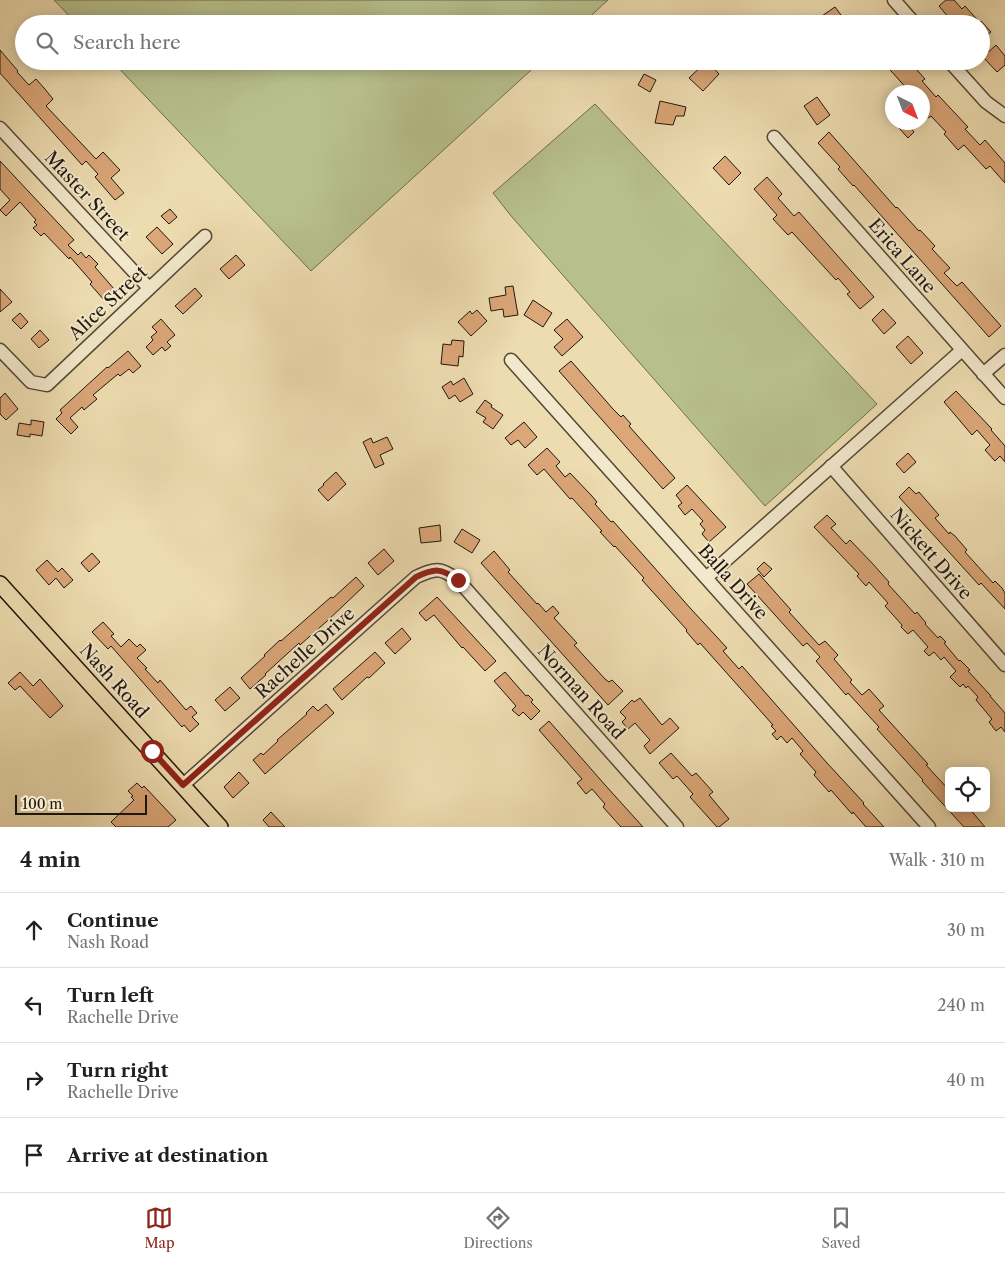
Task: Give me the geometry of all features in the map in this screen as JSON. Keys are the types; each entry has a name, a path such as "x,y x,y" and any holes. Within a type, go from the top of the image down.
{"main road":[{"name":"Nash Road","path":"0,584 220,827"}],"street":[{"path":"894,0 907,15"},
{"path":"957,70 986,102 1005,116"},
{"name":"Master Street","path":"0,128 149,288"},
{"name":"Erica Lane","path":"774,137 1005,398"},
{"name":"Alice Street","path":"0,350 31,382 47,385 205,236"},
{"path":"706,578 962,350"},
{"path":"983,374 1005,354"},
{"name":"Balla Drive","path":"511,360 929,827"},
{"name":"Nickett Drive","path":"831,466 1005,665"},
{"name":"Rachelle Drive","path":"183,785 416,577 433,570 447,572 458,580"},
{"name":"Norman Road","path":"458,580 677,827"}],"green space":[{"path":"54,0 608,0 592,15 68,15"},
{"path":"121,70 531,70 311,271"},
{"path":"595,104 877,404 765,506 493,193"}],"building":[{"path":"946,0 954,0 962,9 965,6 973,15 946,15 939,6"},
{"path":"835,7 841,15 823,15"},
{"path":"996,45 1005,56 1005,65 997,72 990,64 990,51"},
{"path":"0,50 29,85 36,79 44,88 53,99 46,106 96,159 103,152 120,170 111,178 124,193 115,200 95,177 98,174 86,161 82,165 0,73"},
{"path":"697,70 715,70 719,74 703,91 689,78"},
{"path":"890,70 917,70 925,79 922,81 926,85 904,85"},
{"path":"644,74 656,80 650,92 638,85"},
{"path":"930,90 936,97 938,95 968,127 965,129 980,145 985,140 1005,163 1005,183 990,166 986,169 964,145 958,150 944,134 946,132 931,116"},
{"path":"817,97 830,115 817,125 804,106"},
{"path":"660,101 686,107 684,116 676,116 673,125 655,123"},
{"path":"901,130 912,130 914,132 908,138"},
{"path":"829,132 896,208 935,246 932,249 950,268 944,273 957,286 962,282 1001,326 989,337 838,169 840,167 818,143"},
{"path":"725,156 741,173 729,185 713,168"},
{"path":"0,161 74,240 68,245 78,255 81,252 86,258 89,255 98,264 95,267 115,290 104,300 90,284 92,282 70,257 69,259 44,233 41,236 33,228 37,225 34,222 36,220 20,202 6,216 0,210 10,200 0,189"},
{"path":"767,177 782,194 778,198 794,216 799,212 874,297 860,309 847,294 850,292 838,278 836,280 792,232 788,235 773,219 777,215 754,189"},
{"path":"170,209 177,217 169,224 161,216"},
{"path":"157,227 173,244 162,254 146,237"},
{"path":"236,255 245,265 229,279 220,269"},
{"path":"513,286 518,315 504,317 503,309 491,311 489,298 506,295 505,287"},
{"path":"195,288 202,296 183,314 175,306"},
{"path":"0,289 12,302 0,312"},
{"path":"533,300 552,313 543,327 524,315"},
{"path":"883,309 896,323 884,334 872,320"},
{"path":"477,310 487,321 471,336 458,322 470,311 472,314"},
{"path":"20,313 28,322 21,329 12,320"},
{"path":"161,319 175,335 167,342 171,346 165,351 162,347 153,355 146,347 153,340 151,337 157,332 152,327"},
{"path":"567,319 583,337 562,356 554,347 563,339 554,330"},
{"path":"40,330 49,340 39,348 31,339"},
{"path":"908,336 923,353 911,364 896,347"},
{"path":"452,340 464,341 463,357 459,356 458,366 441,364 443,344 451,345"},
{"path":"128,351 141,366 133,373 129,369 120,376 118,374 93,395 97,399 84,410 82,407 70,418 78,427 71,434 56,419 62,413 60,410 107,367"},
{"path":"571,361 613,409 621,417 623,415 631,424 629,426 675,478 663,489 559,371"},
{"path":"464,378 473,394 460,402 455,395 449,399 442,387 451,381 453,385"},
{"path":"956,391 992,429 1005,446 1005,462 1000,456 995,461 985,450 990,445 977,430 972,435 944,402"},
{"path":"5,393 18,409 6,420 0,414 0,398"},
{"path":"485,400 492,405 491,407 503,415 493,429 483,422 486,418 476,412"},
{"path":"31,420 44,422 42,436 30,434 30,437 17,435 19,423 31,425"},
{"path":"524,422 537,437 525,448 518,440 511,445 505,438"},
{"path":"387,437 393,449 380,455 384,464 375,468 363,442 371,438 373,443"},
{"path":"547,448 560,462 556,466 565,477 570,473 591,495 597,502 595,504 611,522 613,521 727,648 723,651 739,669 742,666 884,827 866,827 814,775 816,772 800,754 803,751 792,738 787,743 781,736 777,740 772,734 776,731 771,726 773,725 700,643 698,645 642,580 644,578 600,532 602,531 572,498 570,499 544,469 537,475 528,465"},
{"path":"908,453 916,462 904,473 896,464"},
{"path":"336,472 346,484 328,501 318,490"},
{"path":"687,485 726,527 709,542 702,534 705,530 700,524 703,521 692,509 685,515 678,506 682,503 676,495"},
{"path":"909,487 916,494 919,492 939,515 935,518 949,534 950,532 955,536 967,550 965,552 993,583 995,581 1002,588 1005,593 1005,609 981,583 979,585 899,497"},
{"path":"827,515 836,524 831,528 846,544 850,540 889,582 888,584 915,614 917,612 925,624 938,638 940,636 946,642 944,643 959,661 970,670 968,671 1005,713 1005,732 1001,727 996,731 989,722 992,719 976,700 978,697 968,686 966,688 963,684 960,687 950,677 956,671 944,657 941,660 934,652 929,656 924,651 928,647 913,630 908,634 901,627 902,625 885,606 888,603 869,582 866,586 857,576 859,574 814,527"},
{"path":"440,525 441,541 421,543 419,528"},
{"path":"462,529 480,540 472,553 454,542"},
{"path":"384,549 394,561 378,575 368,563"},
{"path":"494,551 510,570 508,572 537,604 546,612 553,606 559,613 554,618 577,643 574,645 605,679 609,682 612,680 623,691 608,705 481,563"},
{"path":"92,553 100,562 89,572 81,563"},
{"path":"47,560 58,572 62,568 73,580 64,588 56,578 49,585 36,570"},
{"path":"764,562 772,569 764,577 757,569"},
{"path":"759,574 791,610 789,612 819,645 825,641 838,655 834,659 862,695 869,689 884,706 879,710 945,786 945,806 877,729 879,727 848,693 846,695 816,661 820,657 807,643 803,646 747,584"},
{"path":"356,577 364,586 250,689 241,678 280,640"},
{"path":"437,597 496,661 485,671 462,648 434,615 426,621 419,613"},
{"path":"103,622 114,634 111,636 121,647 129,639 137,647 140,644 146,650 137,658 147,668 145,669 158,683 160,680 186,710 191,706 197,713 192,717 199,724 190,732 184,725 182,727 111,646 108,649 92,632"},
{"path":"402,628 411,639 395,654 385,643"},
{"path":"375,652 385,663 342,700 333,689"},
{"path":"20,672 33,686 40,679 63,706 50,718 20,686 15,690 8,683"},
{"path":"505,672 526,696 528,695 533,700 531,702 540,711 531,720 523,712 519,716 512,710 516,706 494,681"},
{"path":"230,687 240,698 225,711 215,700"},
{"path":"640,698 662,725 670,718 679,728 650,754 644,746 650,740 635,723 628,729 622,722 626,718 620,712 632,700 634,702"},
{"path":"326,704 334,713 265,774 253,760 261,753 263,755 307,714 313,706 318,711"},
{"path":"549,721 643,827 621,827 603,807 605,804 592,789 586,794 577,783 582,779 539,730"},
{"path":"671,753 692,776 696,773 713,792 709,795 729,819 719,827 690,797 693,794 677,776 673,779 659,763"},
{"path":"239,772 249,783 233,798 224,787"},
{"path":"137,783 142,788 144,786 176,820 168,827 116,827 111,822 134,800 128,791"},
{"path":"271,812 285,827 269,827 263,820"},
{"path":"950,812 972,812 985,827 964,827"}],"route":[{"path":"152,751 183,785 416,577 433,570 447,572 458,580"}]}
